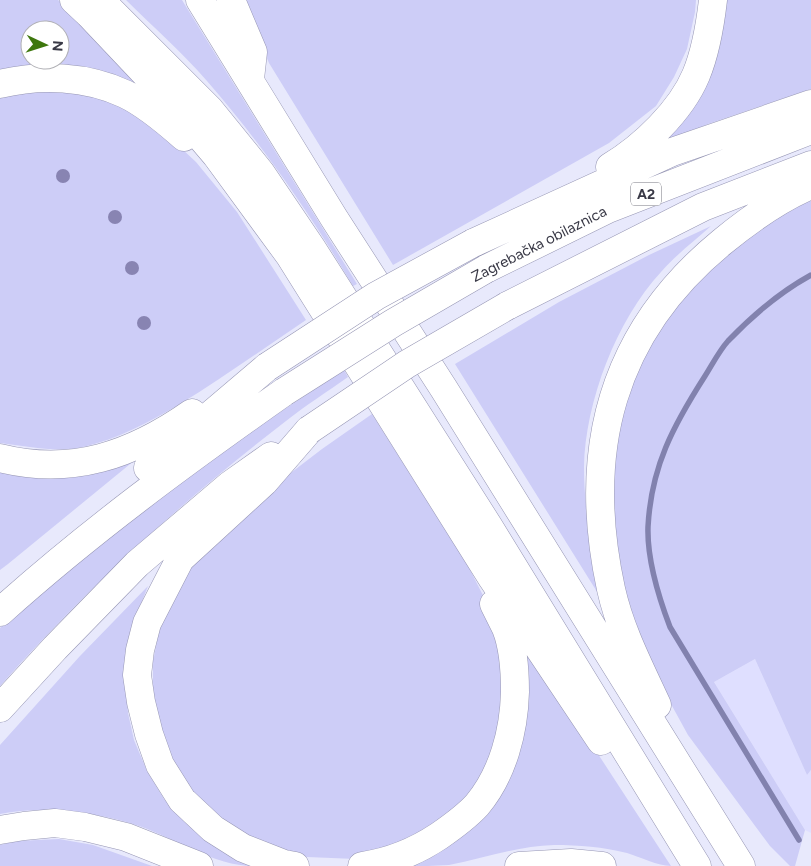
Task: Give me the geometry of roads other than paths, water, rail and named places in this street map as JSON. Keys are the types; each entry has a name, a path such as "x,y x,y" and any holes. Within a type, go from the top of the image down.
{"highway":[{"path":"74,0 160,88 216,155 290,256 467,538 596,736 674,829"},
{"path":"100,0 210,110 261,173 489,527 697,866"},
{"path":"200,0 334,218 444,389 741,866"},
{"path":"231,0 253,52 250,81"},
{"path":"0,458 32,464 58,465 100,460 143,442 263,370 376,296 613,165 639,146 662,125 679,103 695,77 710,26 713,0"},
{"path":"0,84 36,78 63,79 105,86 126,94 151,110 198,149 236,197 260,216"},
{"path":"502,228 672,152 811,104"},
{"name":"Zagrebačka obilaznica","path":"0,612 71,552 183,463 284,392 393,323 486,269 608,209 811,130"},
{"name":"A2","path":"309,430 407,364 507,306 703,207 811,165"},
{"path":"702,802 620,620 611,590 603,544 600,497 603,452 609,414 623,370 641,334 665,298 697,263 756,215 794,192 811,185"},
{"path":"0,594 58,541 170,450 263,370"},
{"path":"0,708 55,648 137,564 230,485 309,430"},
{"path":"295,866 284,864 243,848 213,829 182,800 160,765 149,734 141,702 138,675 140,650 147,623 180,560 264,482 309,430"},
{"path":"362,866 396,859 422,848 454,826 477,805 492,783 506,752 513,722 515,701 513,656 506,629 481,580 467,538"},
{"path":"0,830 55,823 85,828 126,837 199,866"},
{"path":"519,866 572,863 602,866"}],"waterway":[{"path":"799,840 670,627 658,591 649,552 648,527 654,485 666,448 683,412 719,354 728,341 757,314 788,289 811,275"}]}
